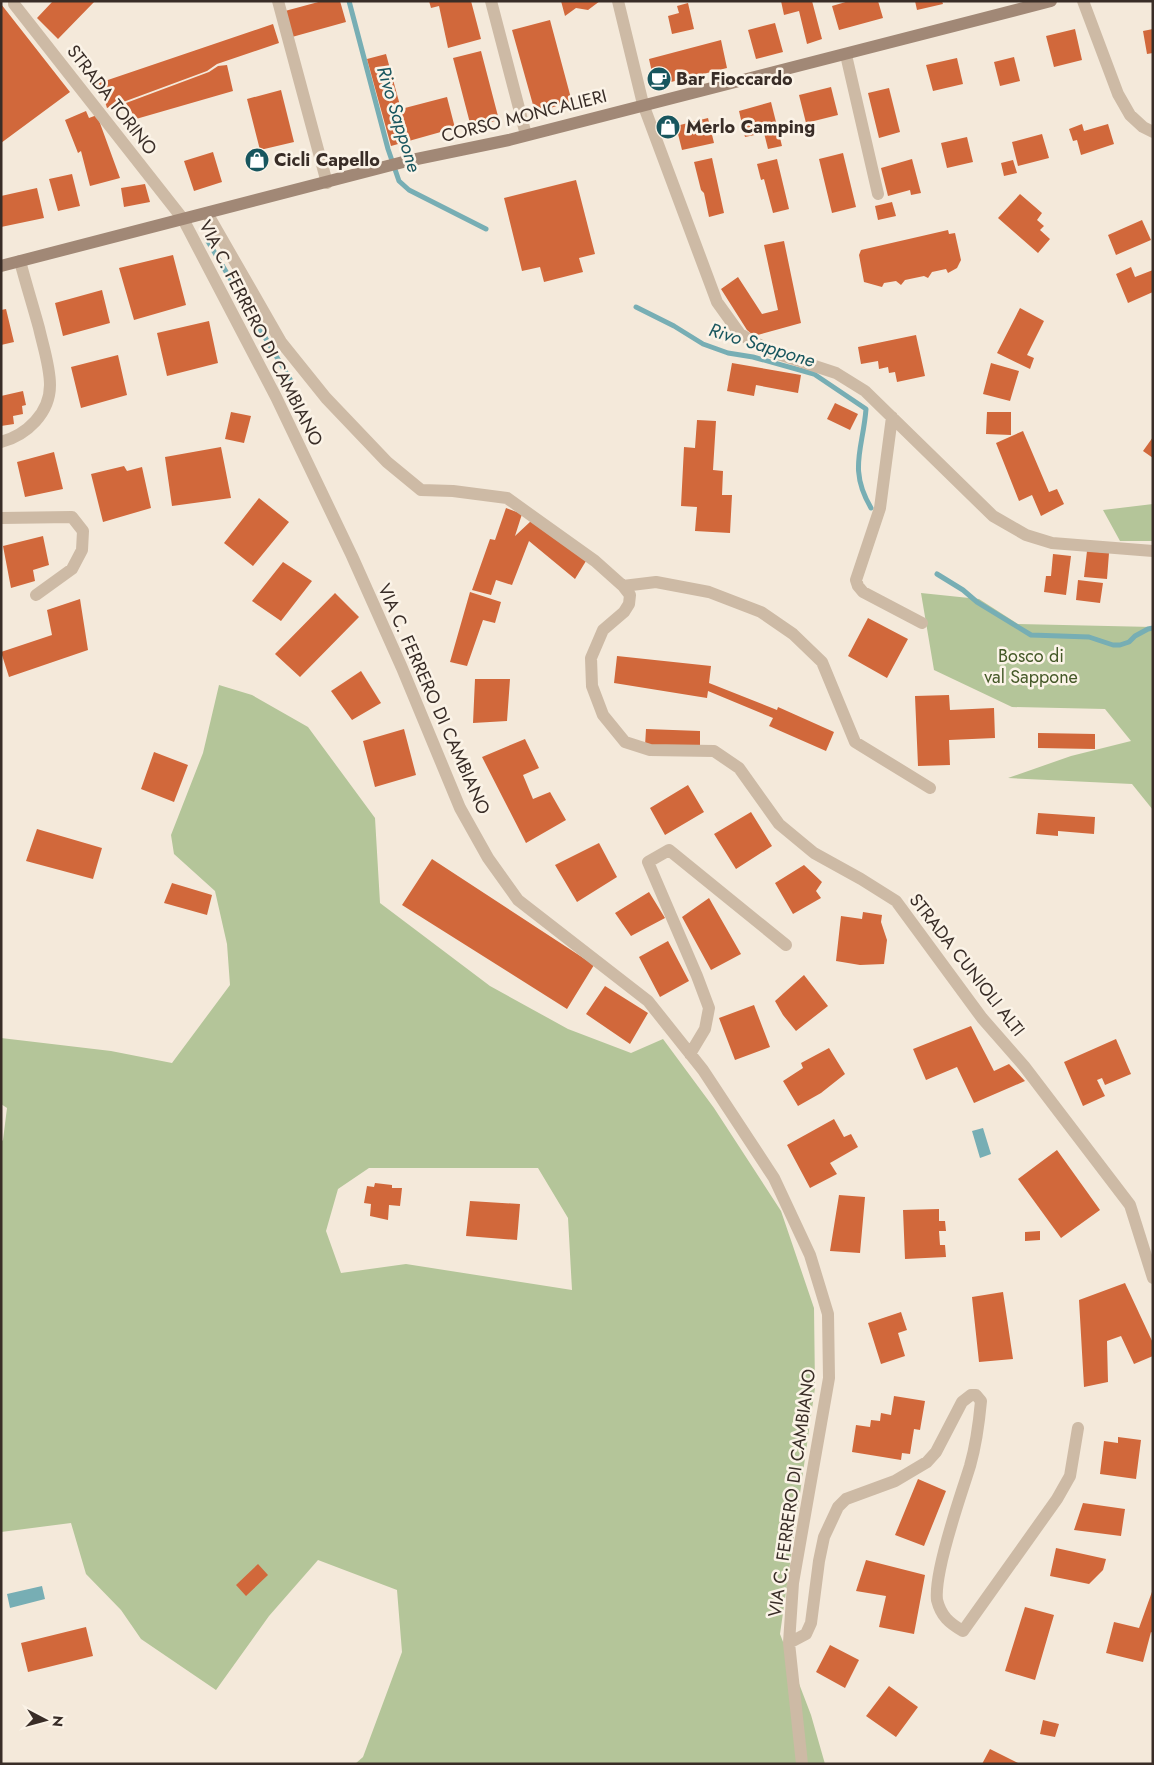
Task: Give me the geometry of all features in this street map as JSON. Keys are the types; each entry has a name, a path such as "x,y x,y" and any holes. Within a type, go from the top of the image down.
{"main road":[{"name":"CORSO MONCALIERI","path":"207,214 407,161 526,135 643,104 846,55 1025,5 1051,1"},
{"path":"1,266 207,214"}],"street":[{"name":"STRADA TORINO","path":"14,1 14,4 183,219"},
{"path":"278,1 327,183"},
{"path":"491,1 526,135"},
{"path":"618,1 643,104 717,302 740,334 772,352 836,373 865,391 992,516 1026,535 1052,543 1153,551"},
{"path":"1083,1 1118,94 1130,115 1143,127 1153,132"},
{"path":"846,55 878,194"},
{"path":"207,214 281,342 326,398 387,462 421,490 453,491 507,498 595,561 623,586 656,582 709,592 761,612 793,634 822,662 855,742 930,788"},
{"name":"VIA C. FERRERO DI CAMBIANO","path":"183,219 276,397 352,556 402,668 460,808 488,858 518,900 648,1001 703,1070 774,1178 810,1255 828,1314 829,1378 793,1583 789,1643 802,1764"},
{"path":"1,442 26,431 39,418 48,400 50,385 46,356 20,262"},
{"path":"892,417 880,508 856,580 863,592 922,623"},
{"path":"1,518 72,517 83,532 82,550 72,569 36,595"},
{"name":"STRADA CUNIOLI ALTI","path":"623,586 630,595 629,604 624,612 603,630 591,658 592,686 603,715 625,742 650,750 714,751 739,768 779,824 814,853 896,900 982,1018 1024,1066 1130,1204 1153,1278"},
{"path":"690,1054 705,1029 708,1008 697,976 648,862 668,850 786,944"},
{"path":"789,1643 806,1634 811,1622 824,1537 838,1507 846,1499 895,1481 927,1462 936,1452 962,1402 970,1395 976,1395 981,1401 971,1464 945,1540 938,1579 937,1598 943,1616 951,1624 963,1631 1057,1499 1070,1476 1078,1428"}],"green space":[{"path":"1153,504 1153,541 1120,541 1103,510"},
{"name":"Bosco di val Sappone","path":"921,593 979,599 1018,624 1153,627 1153,810 1132,784 1008,778 1071,756 1131,741 1105,709 1012,707 934,670"},
{"path":"219,685 252,695 308,727 375,818 380,903 490,986 568,1029 631,1053 663,1039 714,1108 781,1211 814,1308 815,1388 780,1634 811,1715 825,1764 355,1764 363,1757 402,1652 397,1590 318,1560 269,1616 216,1690 141,1639 121,1610 86,1574 71,1523 1,1532 1,1142 3,1140 7,1108 1,1104 1,1038 111,1051 172,1063 230,985 227,944 215,891 174,854 171,835 203,753","holes":["369,1168 538,1168 568,1218 572,1290 406,1264 341,1273 326,1231 338,1189"]}],"water":[{"path":"983,1128 991,1154 980,1158 972,1131"},
{"path":"42,1586 45,1599 10,1608 7,1594"}],"building":[{"path":"53,1 95,1 58,39 37,18"},
{"path":"322,1 340,1 346,22 292,37 285,11"},
{"path":"429,1 471,1 481,39 448,48 439,6 431,8"},
{"path":"561,1 600,1 588,10 576,8 565,16"},
{"path":"781,1 812,1 822,39 807,44 799,11 784,15"},
{"path":"849,1 878,1 883,18 839,30 832,6"},
{"path":"915,1 942,1 943,4 917,10"},
{"path":"688,3 694,29 672,34 668,16 679,13 677,6"},
{"path":"1,4 70,92 1,143"},
{"path":"550,20 572,102 535,112 512,30"},
{"path":"775,23 783,52 756,59 748,30"},
{"path":"273,24 279,43 217,64 207,71 107,108 99,83"},
{"path":"1075,29 1082,60 1054,67 1046,36"},
{"path":"1153,29 1153,53 1147,54 1143,31"},
{"path":"721,40 727,68 655,86 649,59"},
{"path":"481,51 499,120 471,127 453,58"},
{"path":"386,54 401,109 447,97 455,128 391,146 367,59"},
{"path":"1014,57 1020,81 1000,86 994,62"},
{"path":"957,58 963,84 933,91 926,65"},
{"path":"227,65 233,91 136,119 126,103 209,72 218,66"},
{"path":"831,87 838,115 806,123 799,95"},
{"path":"889,88 900,132 879,138 868,93"},
{"path":"281,90 294,142 260,150 247,99"},
{"path":"771,102 782,146 768,149 764,133 745,137 739,111"},
{"path":"86,111 89,118 97,115 120,178 90,186 81,151 78,153 65,120"},
{"path":"708,118 714,143 682,150 676,126"},
{"path":"1082,124 1084,131 1108,124 1114,144 1081,155 1077,140 1073,141 1069,129"},
{"path":"1042,134 1049,158 1018,166 1012,142"},
{"path":"967,137 973,162 947,168 941,143"},
{"path":"213,152 222,182 194,191 184,161"},
{"path":"843,153 856,207 832,213 819,159"},
{"path":"712,158 724,213 709,217 694,162"},
{"path":"777,159 789,209 773,213 764,179 761,180 757,164"},
{"path":"912,159 921,193 911,195 910,190 888,196 881,168"},
{"path":"1013,160 1017,173 1004,176 1001,163"},
{"path":"72,174 80,206 58,211 49,179"},
{"path":"576,180 595,254 579,258 583,272 544,282 540,267 522,271 504,198"},
{"path":"145,184 150,202 124,207 121,188"},
{"path":"37,188 44,218 1,227 1,196"},
{"path":"1020,194 1042,213 1037,220 1044,226 1040,230 1050,239 1038,253 998,218"},
{"path":"892,202 896,216 878,220 875,206"},
{"path":"1142,220 1151,240 1116,255 1108,235"},
{"path":"948,230 949,234 955,233 961,260 957,268 948,273 946,269 932,272 928,278 924,276 905,280 901,285 896,281 884,283 882,287 864,282 859,255 861,250"},
{"path":"784,241 801,323 754,336 747,330 721,289 738,277 762,314 778,310 764,245"},
{"path":"173,255 186,305 134,320 119,268"},
{"path":"1131,267 1135,277 1153,270 1153,292 1128,303 1116,274"},
{"path":"102,290 110,323 63,336 55,303"},
{"path":"1020,308 1044,321 1027,355 1034,358 1030,369 997,353"},
{"path":"6,309 14,342 1,345 1,310"},
{"path":"209,321 218,363 167,376 157,333"},
{"path":"916,335 925,376 897,382 895,372 889,373 888,367 879,369 878,361 861,364 858,347"},
{"path":"118,355 127,395 81,408 71,367"},
{"path":"732,363 801,375 798,393 756,385 754,396 727,391"},
{"path":"991,363 1019,371 1010,401 983,394"},
{"path":"23,391 26,405 22,406 23,414 13,416 14,424 1,426 1,396"},
{"path":"835,403 858,414 850,430 827,419"},
{"path":"231,412 251,416 244,443 225,439"},
{"path":"987,412 1011,412 1011,435 986,434"},
{"path":"697,420 716,421 713,470 723,471 722,495 732,495 730,533 695,531 697,507 681,506 684,447 695,448"},
{"path":"1023,431 1049,492 1057,489 1064,504 1041,516 1032,495 1019,501 996,443"},
{"path":"1153,437 1153,458 1143,451"},
{"path":"221,447 231,498 172,506 165,457"},
{"path":"54,452 63,489 25,497 17,462"},
{"path":"124,466 127,471 142,467 151,508 103,522 91,474"},
{"path":"259,498 289,522 253,566 224,543"},
{"path":"506,508 522,514 515,536 531,521 586,561 575,579 529,541 512,585 496,580 491,595 472,590 490,539 495,540"},
{"path":"43,536 49,565 33,570 35,581 11,588 3,546"},
{"path":"1087,551 1109,553 1107,579 1084,577"},
{"path":"1053,554 1071,556 1066,595 1044,592 1046,576 1051,576"},
{"path":"283,562 312,581 281,621 252,601"},
{"path":"1078,580 1103,583 1100,603 1076,600"},
{"path":"470,592 501,602 495,623 483,620 467,666 450,662"},
{"path":"335,593 359,617 300,677 275,654"},
{"path":"80,599 88,650 9,677 1,652 52,635 47,610"},
{"path":"868,618 908,639 887,678 848,656"},
{"path":"617,656 711,666 709,683 777,710 778,707 834,732 826,751 769,726 773,718 708,691 707,698 614,683"},
{"path":"361,671 381,703 352,720 331,691"},
{"path":"475,679 510,679 507,721 473,723"},
{"path":"949,695 950,710 994,708 995,738 949,740 950,765 918,766 915,696"},
{"path":"404,729 416,775 375,787 363,741"},
{"path":"646,729 700,731 700,748 645,746"},
{"path":"1038,733 1095,734 1095,749 1038,748"},
{"path":"525,739 539,768 523,775 533,799 550,792 566,820 526,843 482,757"},
{"path":"154,752 188,765 174,802 141,789"},
{"path":"688,785 704,812 665,835 650,808"},
{"path":"751,812 772,846 736,869 714,834"},
{"path":"1038,813 1095,817 1094,834 1058,831 1058,836 1036,834"},
{"path":"37,829 102,848 93,879 26,861"},
{"path":"599,843 617,877 577,902 555,865"},
{"path":"432,859 594,965 567,1009 402,905"},
{"path":"804,865 822,882 816,891 821,898 793,914 775,883"},
{"path":"172,883 212,895 207,915 164,903"},
{"path":"649,892 665,918 631,936 615,913"},
{"path":"709,898 741,954 711,970 682,917"},
{"path":"863,912 882,915 881,922 887,940 884,964 860,965 836,961 841,916 862,919"},
{"path":"668,941 689,981 660,997 639,957"},
{"path":"804,975 828,1006 796,1031 775,1001"},
{"path":"605,986 648,1013 630,1044 586,1014"},
{"path":"754,1005 770,1047 735,1060 719,1018"},
{"path":"971,1026 994,1071 1009,1064 1025,1081 974,1103 957,1067 926,1080 913,1049"},
{"path":"1116,1039 1131,1074 1105,1085 1102,1078 1097,1080 1105,1096 1083,1106 1064,1062"},
{"path":"829,1048 845,1074 821,1093 798,1106 783,1081 803,1068 801,1063"},
{"path":"834,1119 844,1137 851,1134 858,1147 830,1163 837,1174 810,1188 787,1145"},
{"path":"1057,1150 1100,1210 1061,1238 1018,1179"},
{"path":"375,1183 392,1185 392,1188 402,1188 400,1206 389,1205 388,1220 370,1216 371,1204 364,1203 367,1186 374,1187"},
{"path":"839,1195 865,1197 860,1253 830,1251"},
{"path":"470,1201 520,1204 517,1240 466,1236"},
{"path":"939,1209 939,1221 945,1221 946,1231 939,1231 940,1245 945,1245 946,1257 905,1259 903,1210"},
{"path":"1040,1231 1040,1240 1025,1241 1025,1232"},
{"path":"1125,1283 1153,1343 1153,1356 1134,1364 1121,1336 1107,1341 1108,1382 1084,1387 1079,1300"},
{"path":"1003,1292 1013,1359 979,1362 972,1297"},
{"path":"901,1312 907,1330 898,1333 905,1356 881,1364 868,1323"},
{"path":"894,1396 925,1401 920,1430 914,1429 910,1454 902,1453 901,1460 852,1452 856,1425 870,1427 871,1420 880,1421 881,1413 891,1415"},
{"path":"1118,1437 1141,1440 1136,1479 1100,1474 1104,1441 1118,1443"},
{"path":"918,1479 946,1491 924,1546 895,1535"},
{"path":"1083,1503 1125,1509 1121,1536 1074,1530"},
{"path":"1056,1548 1106,1559 1103,1570 1089,1584 1050,1576"},
{"path":"866,1560 925,1575 914,1634 879,1627 886,1596 856,1591"},
{"path":"258,1564 268,1575 246,1596 236,1585"},
{"path":"1153,1589 1153,1633 1151,1632 1143,1662 1106,1653 1114,1622 1139,1628"},
{"path":"1025,1607 1054,1615 1035,1680 1005,1671"},
{"path":"86,1627 93,1656 28,1672 21,1643"},
{"path":"830,1645 859,1660 845,1688 816,1672"},
{"path":"889,1686 918,1707 896,1737 866,1716"},
{"path":"1043,1720 1059,1724 1055,1737 1040,1734"},
{"path":"990,1749 1020,1764 982,1764"}],"waterway":[{"name":"Rivo Sappone","path":"349,1 388,149 399,181 409,190 486,229"},
{"path":"206,238 291,381"},
{"name":"Rivo Sappone","path":"636,307 674,326 703,344 728,353 753,357 814,374 866,409 859,470 860,482 871,508"},
{"name":"Rivo Sappone","path":"937,574 963,590 977,602 1031,635 1089,637 1113,645 1120,645 1153,628"}],"place":[{"name":"Bar Fioccardo","path":"659,79"},
{"name":"Merlo Camping","path":"668,127"},
{"name":"Cicli Capello","path":"257,160"}]}
